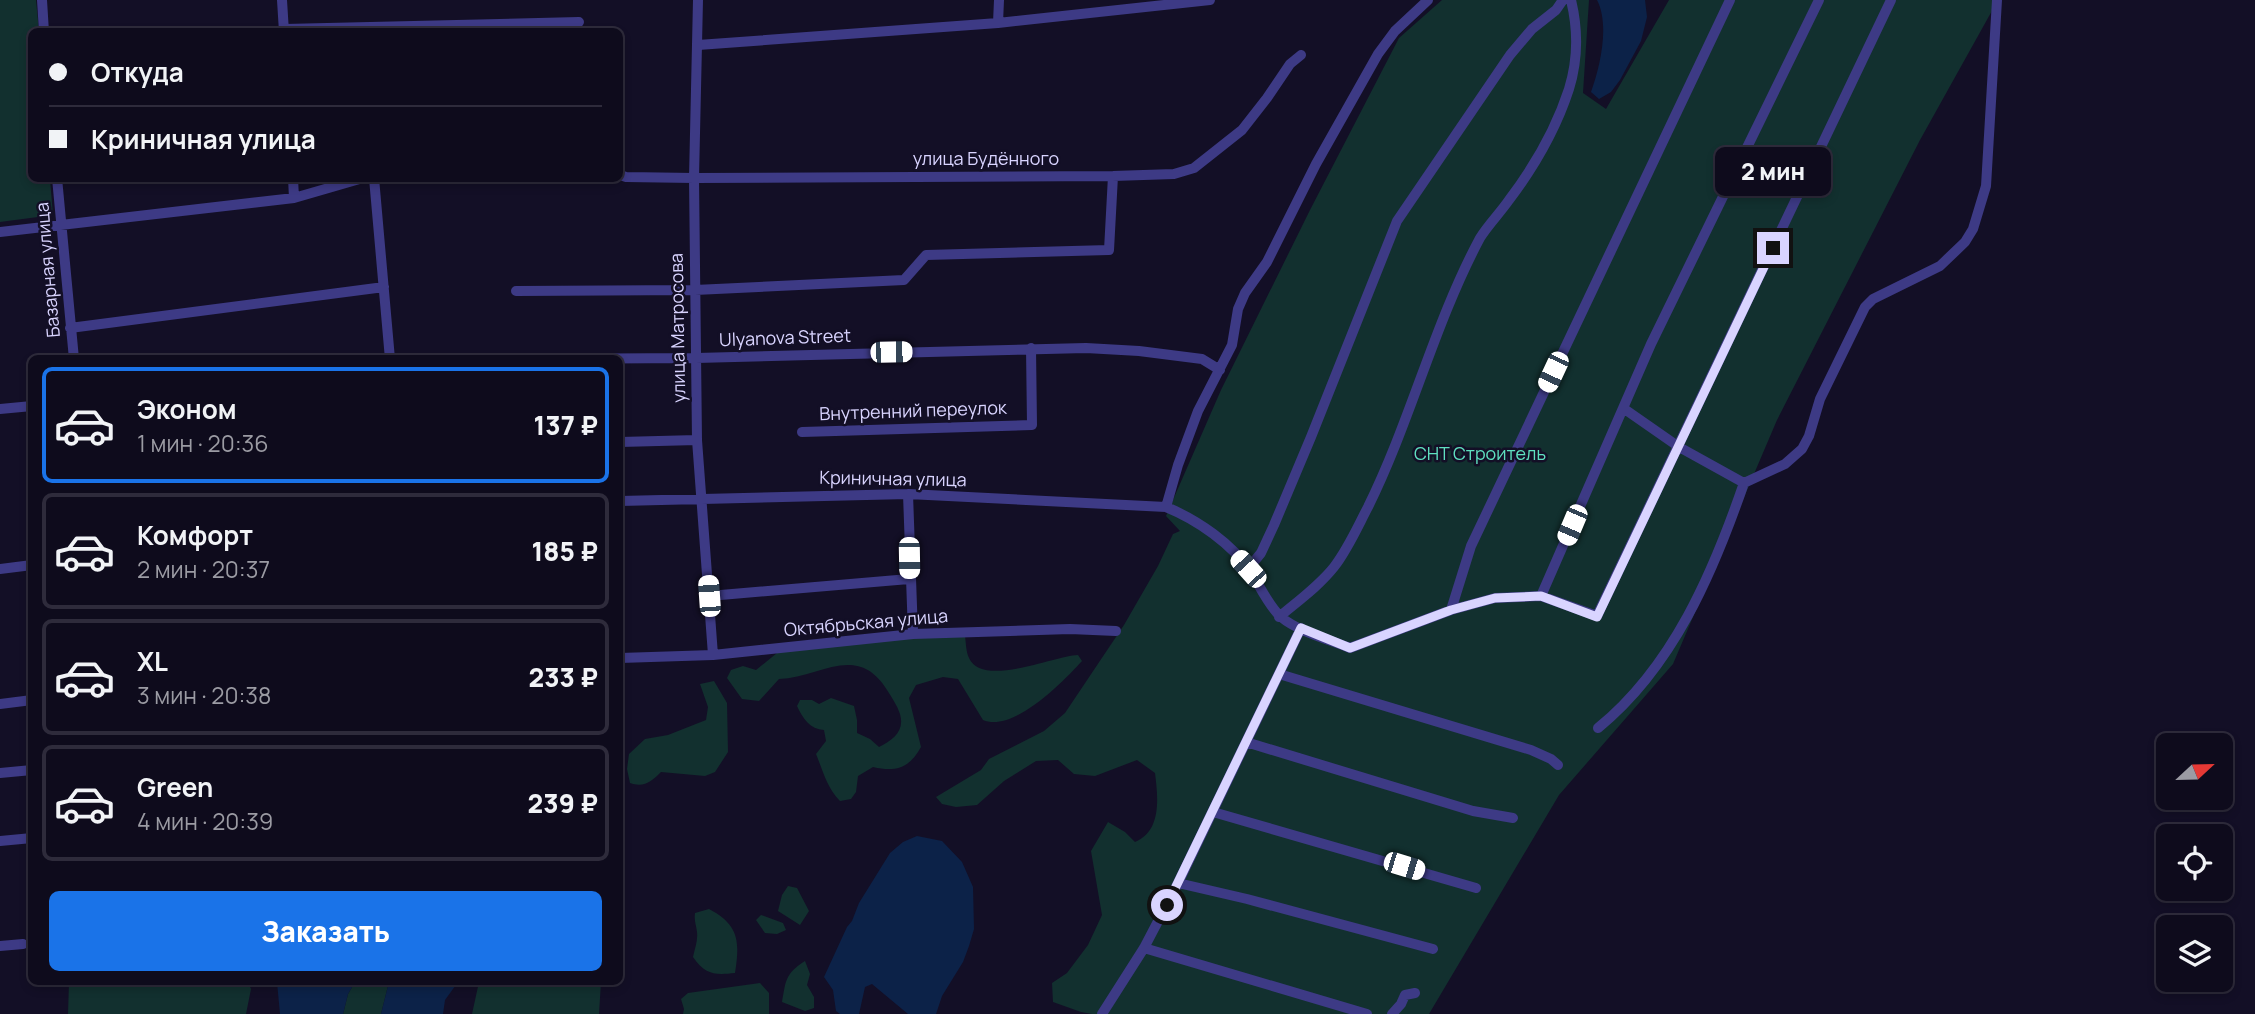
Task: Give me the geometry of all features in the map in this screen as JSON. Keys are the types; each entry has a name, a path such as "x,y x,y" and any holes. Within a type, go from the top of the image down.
{"street":[{"path":"42,0 44,28"},
{"path":"282,0 284,28"},
{"name":"улица Матросова","path":"698,0 694,178 697,440 713,655"},
{"path":"998,23 999,0"},
{"path":"698,45 998,23 1210,0"},
{"path":"1428,0 1395,31 1378,54 1316,164 1267,262 1245,293 1237,309 1232,345 1194,420 1166,507 1201,526 1233,552 1248,569 1279,617 1350,648 1451,610 1495,598 1541,596 1597,617 1891,0"},
{"path":"1248,569 1261,552 1274,525 1397,221 1510,55 1532,29 1556,10 1563,0"},
{"path":"1279,617 1308,593 1334,566 1361,521 1385,471 1457,288 1482,236 1531,170 1552,130 1569,89 1575,57 1576,32 1571,0"},
{"path":"1451,610 1471,546 1730,0"},
{"path":"1541,596 1651,344 1819,0"},
{"path":"1598,728 1650,676 1679,631 1716,556 1744,483 1785,464 1802,449 1809,436 1819,399 1866,307 1873,299 1940,265 1965,242 1973,229 1986,186 1997,0"},
{"path":"358,28 579,22"},
{"name":"улица Будённого","path":"623,176 694,178 1174,174 1194,168 1242,130 1290,64 1301,55"},
{"path":"516,291 695,290 904,280 926,255 1109,250 1113,176"},
{"name":"Базарная улица","path":"57,182 73,355"},
{"path":"293,182 294,198"},
{"path":"0,232 294,198 349,182"},
{"path":"374,182 390,355"},
{"path":"70,328 384,287"},
{"name":"Внутренний переулок","path":"802,432 1032,425 1031,348"},
{"name":"Ulyanova Street","path":"623,358 1087,348 1202,359 1220,370"},
{"path":"0,409 28,406"},
{"path":"1623,408 1679,447 1744,483"},
{"path":"623,442 697,440"},
{"path":"908,494 913,634"},
{"name":"Криничная улица","path":"623,501 908,494 1166,507"},
{"path":"0,569 28,566"},
{"path":"709,596 909,579"},
{"path":"1102,1014 1144,948 1178,883 1301,628"},
{"name":"Октябрьская улица","path":"623,658 713,655 913,634 1070,629 1116,631"},
{"path":"1279,674 1531,750 1558,765"},
{"path":"0,704 28,701"},
{"path":"1246,742 1473,811 1513,818"},
{"path":"0,773 28,770"},
{"path":"1213,812 1476,888"},
{"path":"0,841 28,838"},
{"path":"1178,883 1433,949"},
{"path":"0,946 23,944"},
{"path":"1144,948 1367,1014"},
{"path":"1392,1014 1405,995 1415,993"}],"green space":[{"path":"0,0 36,0 39,28 28,28 28,182 50,182 53,215 0,222"},
{"name":"СНТ Строитель","path":"1442,0 1589,0 1583,93 1606,109 1669,0 1998,0 1920,140 1777,420 1673,664 1559,795 1429,1014 1092,1014 1053,1002 1052,983 1067,973 1088,945 1102,915 1091,851 1108,822 1135,842 1150,830 1156,812 1155,773 1137,760 1095,776 1074,774 1058,760 1036,761 1004,781 977,805 956,807 942,804 936,797 981,770 989,759 1044,731 1065,713 1124,625 1173,534 1180,531 1166,516 1221,390 1310,210 1399,38"},
{"path":"965,636 969,658 976,667 988,670 1019,668 1078,655 1082,661 1037,703 1022,713 995,722 983,720 958,679 943,677 916,685 909,698 921,747 912,760 901,767 873,767 858,776 856,792 851,799 840,801 829,785 816,754 826,741 824,730 815,728 808,722 797,706 800,700 812,700 819,704 831,698 854,706 857,733 879,747 897,734 901,720 887,690 875,676 863,668 837,666 779,679 759,701 742,699 727,678 731,670 743,666 756,670 788,644"},
{"path":"714,681 727,703 728,752 715,772 705,776 661,772 647,783 630,783 627,769 629,754 645,739 668,735 706,720 708,707 700,684"},
{"path":"788,886 797,888 809,911 800,925 778,911 782,895"},
{"path":"709,909 726,921 735,935 735,973 711,973 693,957 697,938 695,913"},
{"path":"761,915 783,923 786,930 777,934 765,933 756,920"},
{"path":"805,961 810,974 807,985 814,997 814,1008 805,1011 782,1002 788,978"},
{"path":"760,983 769,993 769,1014 683,1014 681,999 688,993"},
{"path":"69,985 249,985 251,989 246,1014 68,1014"},
{"path":"353,985 388,985 381,1014 343,1014"},
{"path":"478,985 601,985 599,1014 472,1014"}],"water":[{"path":"1597,0 1645,0 1647,17 1641,41 1620,80 1611,92 1599,99 1591,92 1598,71 1603,34 1603,21"},
{"path":"917,836 942,841 962,862 973,887 974,929 963,962 942,996 936,1014 908,1014 872,984 865,987 859,1014 840,1014 836,1011 833,990 824,977 859,903 890,853 903,842"},
{"path":"277,985 353,985 343,1014 280,1014"},
{"path":"388,985 456,985 445,1000 443,1014 381,1014"}],"route":[{"path":"1167,905 1301,628 1350,648 1451,610 1495,598 1541,596 1597,617 1773,248"}]}
